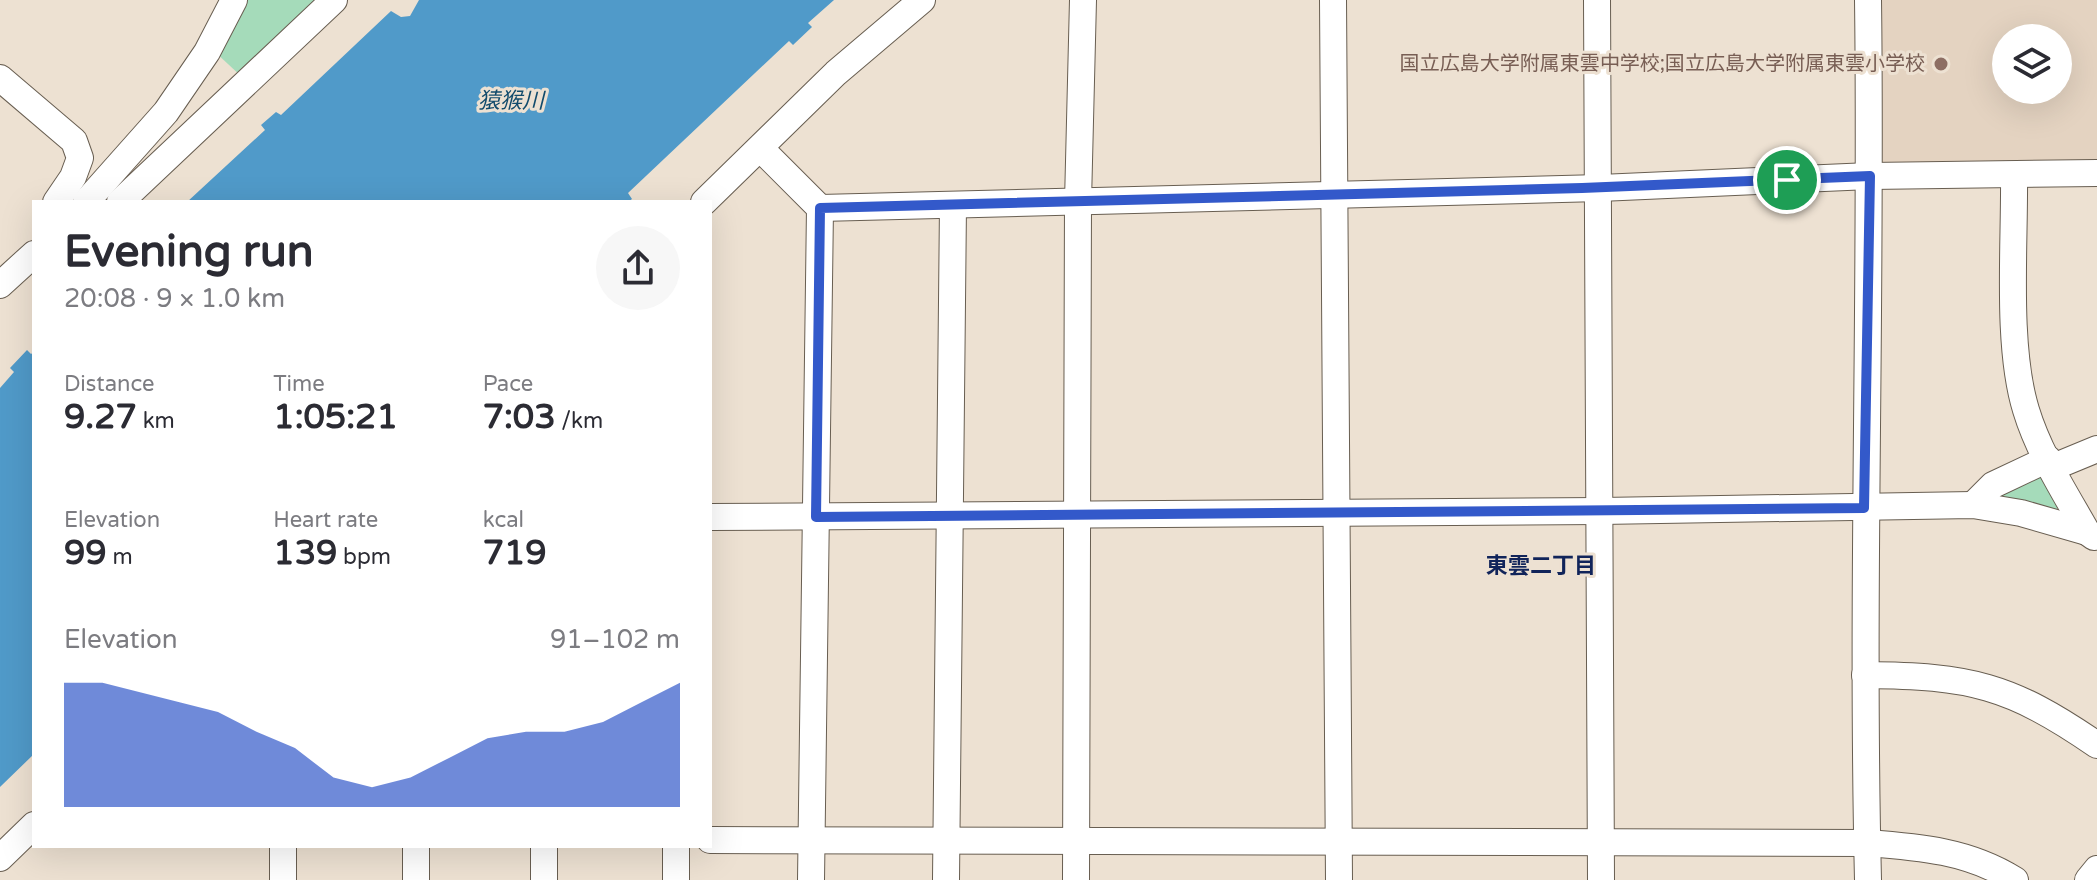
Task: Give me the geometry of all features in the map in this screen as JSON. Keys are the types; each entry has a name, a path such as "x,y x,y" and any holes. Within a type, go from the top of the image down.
{"street":[{"path":"88,200 166,112 207,52 234,0"},
{"path":"122,200 334,0"},
{"path":"706,200 858,52 922,0"},
{"path":"1076,880 1078,202 1083,0"},
{"path":"1333,0 1339,880"},
{"path":"1597,0 1601,880"},
{"path":"1868,0 1870,176 1864,508 1868,880"},
{"path":"0,78 74,141 80,158 73,177 57,200"},
{"path":"761,149 820,208 811,880"},
{"path":"820,208 1600,188 1870,176 2097,173"},
{"path":"2014,175 2016,343 2026,409 2050,463 2092,536"},
{"path":"946,880 953,205"},
{"path":"0,285 32,259"},
{"path":"0,307 32,259"},
{"path":"1973,505 1993,485 2097,449"},
{"path":"712,517 1601,511 1973,505 2021,513 2092,536"},
{"path":"1865,675 1938,676 1991,687 2045,710 2097,745"},
{"path":"0,858 32,827"},
{"path":"712,840 1867,843 1953,853 1990,864 2015,880"},
{"path":"283,848 283,880"},
{"path":"416,848 416,880"},
{"path":"544,848 544,880"},
{"path":"676,848 676,880"},
{"path":"2088,880 2097,869"}],"shaded area":[{"name":"国立広島大学附属東雲中学校;国立広島大学附属東雲小学校","path":"1875,0 2097,0 2097,162 1881,169"}],"green space":[{"path":"243,0 324,0 242,77 215,52"},
{"path":"2037,470 2058,503 2057,509 2051,512 2000,502 1996,492"}],"water":[{"name":"猿猴川","path":"419,0 834,0 808,23 812,27 793,45 789,41 628,193 631,200 189,200 265,130 261,125 276,112 281,115 391,11 401,17 410,16"},
{"path":"27,350 32,353 32,756 0,787 0,388 14,372 10,368"}],"place":[{"name":"国立広島大学附属東雲中学校;国立広島大学附属東雲小学校","path":"1941,64"}],"district":[{"name":"東雲二丁目","path":"1541,566"}],"route":[{"path":"1870,176 1864,508 816,517 820,208 1787,180 1870,176"}]}
